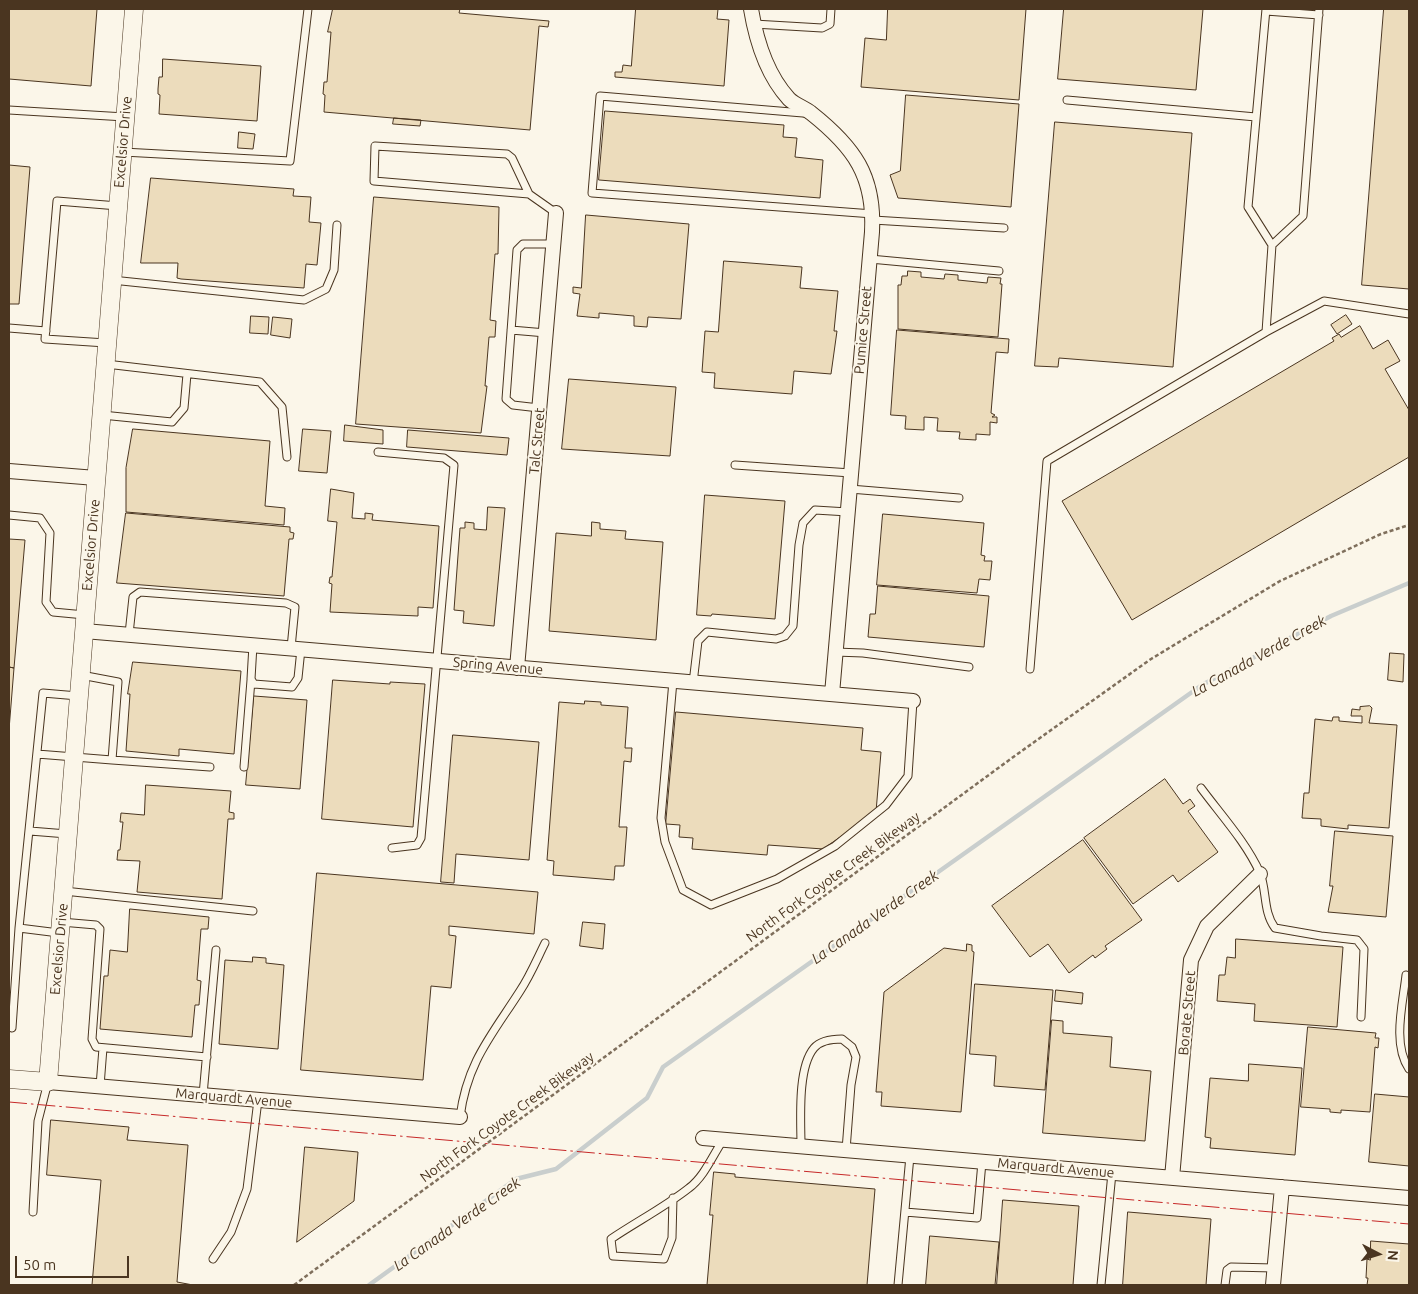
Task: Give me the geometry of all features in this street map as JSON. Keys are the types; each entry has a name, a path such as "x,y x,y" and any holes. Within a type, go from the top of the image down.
{"street":[{"name":"Excelsior Drive","path":"48,1082 134,9"},
{"name":"Pumice Street","path":"751,9 755,34 775,77 789,99 811,113 840,139 863,169 873,217 832,694"},
{"name":"Talc Street","path":"517,668 556,214"},
{"path":"9,471 96,478"},
{"name":"Spring Avenue","path":"85,623 129,634 913,701"},
{"name":"Borate Street","path":"1172,1178 1191,960 1207,926 1260,874"},
{"name":"Marquardt Avenue","path":"9,1078 460,1117"},
{"name":"Marquardt Avenue","path":"704,1138 1409,1198"},
{"path":"1273,1285 1282,1187"}],"lane":[{"path":"122,152 290,161 308,9"},
{"path":"754,24 822,28 830,24 830,9"},
{"path":"1266,332 1272,245 1248,208 1266,10 1319,12 1303,216 1272,245"},
{"path":"811,113 600,96 592,193 1004,228"},
{"path":"1067,100 1256,117"},
{"path":"9,110 125,118"},
{"path":"529,194 374,181 375,146 506,154 512,158 529,194 556,214"},
{"path":"107,343 45,338 57,201 118,206"},
{"path":"112,280 304,300 326,290 334,270 337,224"},
{"path":"539,408 513,405 506,399 517,250 523,244 553,244"},
{"path":"870,259 999,271"},
{"path":"1030,669 1047,461 1266,332 1324,301 1409,314"},
{"path":"9,328 46,331"},
{"path":"511,330 546,333"},
{"path":"106,364 260,382 282,407 287,457"},
{"path":"101,415 172,422 184,408 187,374"},
{"path":"378,452 444,458 454,465 421,838 417,845 392,848"},
{"path":"735,465 851,473"},
{"path":"850,489 958,498"},
{"path":"693,683 698,641 707,632 776,639 785,636 793,626 795,616 799,545 803,524 815,510 848,512"},
{"path":"9,515 40,518 50,533 46,602 53,612 85,623"},
{"path":"129,634 132,597 140,592 286,603 295,607 298,678 292,687 254,684 251,679"},
{"path":"244,767 253,645"},
{"path":"835,652 969,667"},
{"path":"81,675 118,682 112,760"},
{"path":"673,681 661,818 662,826 665,842 683,890 710,904 777,879 835,846 886,805 908,776 913,701"},
{"path":"9,1027 12,1028 19,928 43,693 79,696"},
{"path":"37,754 210,767"},
{"path":"1200,788 1247,849 1260,874 1268,914 1275,928 1357,940 1364,949 1361,1016"},
{"path":"30,831 68,834"},
{"path":"63,891 253,911"},
{"path":"19,928 96,925 100,929 92,1038 96,1047 207,1057"},
{"path":"460,1117 463,1097 480,1050 522,989 545,943"},
{"path":"203,1095 216,950"},
{"path":"1406,975 1401,1042 1409,1069"},
{"path":"801,1146 802,1097 807,1060 815,1046 829,1040 842,1039 852,1047 856,1057 851,1085 846,1150"},
{"path":"100,1086 103,1048"},
{"path":"33,1212 38,1122 48,1082"},
{"path":"213,1260 231,1232 248,1189 258,1100"},
{"path":"673,1198 672,1238 664,1259 613,1256 611,1239 673,1198 691,1187 723,1140"},
{"path":"898,1285 910,1156"},
{"path":"905,1212 977,1218 982,1162"},
{"path":"1101,1285 1112,1173"},
{"path":"1225,1285 1226,1270 1230,1267 1274,1268"}],"path":[{"name":"North Fork Coyote Creek Bikeway","path":"294,1285 1016,755 1151,659 1280,581 1381,534 1409,525"}],"building":[{"path":"9,9 97,9 91,86 9,79"},
{"path":"333,9 460,9 459,13 549,21 548,27 539,26 530,130 324,112 324,82 327,82 331,32 328,32"},
{"path":"636,9 718,9 717,19 729,20 724,86 615,77 615,72 622,72 623,65 631,66"},
{"path":"888,9 1026,9 1019,100 861,87 865,38 886,40"},
{"path":"1064,9 1203,9 1196,90 1058,79"},
{"path":"1384,9 1409,9 1409,289 1362,285"},
{"path":"163,59 261,66 257,121 159,114 160,95 158,94 158,89 159,77 162,77"},
{"path":"906,95 1019,104 1011,207 898,198 890,175 900,171"},
{"path":"605,111 784,125 783,137 797,138 795,157 823,160 820,198 599,180"},
{"path":"394,118 421,120 420,126 393,124"},
{"path":"1055,122 1192,133 1173,367 1059,358 1058,367 1035,366"},
{"path":"239,132 255,134 253,149 238,148"},
{"path":"9,165 30,167 19,304 9,304"},
{"path":"151,178 294,189 293,196 311,197 309,222 321,223 317,265 306,264 304,288 181,279 177,278 178,263 141,263"},
{"path":"374,197 499,207 498,254 495,254 490,320 496,321 495,337 489,337 485,386 487,386 481,433 356,424"},
{"path":"586,215 689,224 681,319 648,317 647,327 634,326 634,316 599,313 599,318 577,316 580,294 573,293 573,287 581,288"},
{"path":"724,261 802,267 800,288 838,291 834,331 837,331 831,374 794,371 792,394 714,388 715,373 702,372 705,331 718,332"},
{"path":"908,271 921,272 921,277 944,279 945,274 958,275 958,280 987,283 988,277 1001,278 998,337 898,329 898,285 901,285 902,276 907,276"},
{"path":"1346,315 1352,324 1337,334 1331,325"},
{"path":"251,316 269,317 268,334 250,333"},
{"path":"273,317 292,319 290,338 271,335"},
{"path":"1360,326 1373,349 1388,340 1400,361 1385,369 1409,410 1409,457 1132,620 1062,501 1334,341 1332,338 1339,334 1341,337"},
{"path":"897,330 1009,339 1008,353 996,352 991,413 995,415 992,417 997,417 997,423 990,422 990,435 976,434 976,440 959,439 960,432 937,431 938,418 924,417 924,430 905,429 906,416 891,415"},
{"path":"569,379 676,387 670,456 562,449"},
{"path":"345,425 383,430 383,444 344,441"},
{"path":"133,429 270,441 265,506 285,508 284,525 126,512 126,468"},
{"path":"303,429 331,431 327,473 299,471"},
{"path":"408,430 509,438 507,455 407,447"},
{"path":"331,489 354,493 352,518 365,519 365,513 373,514 372,520 439,526 433,608 418,607 418,616 330,612 332,584 329,583 330,577 332,577 337,522 328,521"},
{"path":"705,495 785,501 775,619 712,614 711,616 697,615"},
{"path":"488,507 505,508 494,626 463,623 464,611 454,610 460,528 465,528 465,522 474,523 474,529 486,530"},
{"path":"126,513 290,527 290,532 294,533 293,539 289,539 284,596 117,583"},
{"path":"883,514 984,523 981,555 985,556 984,561 992,561 990,580 979,579 977,593 877,585"},
{"path":"592,522 600,523 600,529 626,531 625,539 663,542 656,640 549,631 556,533 591,536"},
{"path":"9,539 25,540 14,668 9,667"},
{"path":"878,586 989,596 984,647 868,637 870,614 875,614"},
{"path":"1390,653 1404,654 1403,682 1388,680"},
{"path":"133,662 241,671 234,754 179,749 179,756 126,751 130,694 128,694"},
{"path":"9,667 14,668 9,730"},
{"path":"333,680 390,684 390,682 425,684 413,827 322,819"},
{"path":"254,696 307,700 300,789 246,785"},
{"path":"585,701 601,702 601,705 628,707 625,748 632,748 631,762 624,761 619,827 627,827 624,866 615,866 614,880 553,875 554,861 547,860 559,702 584,704"},
{"path":"1370,706 1372,708 1369,723 1397,725 1389,828 1348,825 1348,829 1321,826 1321,819 1302,818 1304,793 1309,793 1315,719 1332,721 1333,717 1339,717 1339,721 1362,723 1362,716 1351,716 1352,709 1360,710 1360,707"},
{"path":"676,712 863,728 861,750 881,752 876,812 823,849 768,845 767,855 692,849 693,838 679,837 680,825 666,824"},
{"path":"453,735 539,742 529,860 456,854 454,883 441,882"},
{"path":"1165,779 1183,804 1190,799 1195,806 1188,811 1218,852 1178,882 1173,875 1133,904 1084,838"},
{"path":"146,785 231,791 229,812 234,813 234,819 228,819 222,899 137,892 140,861 117,860 123,822 120,822 121,813 144,815"},
{"path":"1335,831 1393,836 1386,917 1328,912 1333,886 1330,886"},
{"path":"1083,840 1142,920 1105,946 1107,949 1095,958 1093,955 1069,973 1048,944 1030,957 992,906"},
{"path":"317,873 538,892 534,934 449,926 449,935 456,936 451,988 431,986 423,1080 301,1070"},
{"path":"130,909 209,917 208,929 201,929 197,980 201,981 199,1005 195,1005 192,1037 100,1029 104,976 108,976 110,950 127,952"},
{"path":"583,922 605,924 603,949 580,946"},
{"path":"1236,939 1343,947 1337,1027 1254,1021 1255,1004 1217,1001 1219,975 1225,975 1227,957 1235,958"},
{"path":"967,944 972,945 972,951 974,952 961,1112 881,1106 882,1092 876,1092 884,992 944,948 966,951"},
{"path":"253,957 266,958 266,963 284,965 278,1049 219,1044 225,960 252,962"},
{"path":"975,984 1053,990 1045,1090 994,1086 996,1056 970,1054"},
{"path":"1056,990 1083,993 1082,1004 1055,1001"},
{"path":"1052,1020 1063,1021 1063,1033 1112,1037 1110,1067 1151,1071 1145,1141 1043,1133"},
{"path":"1308,1027 1376,1033 1375,1038 1379,1038 1378,1048 1375,1047 1370,1112 1341,1110 1341,1113 1330,1112 1330,1109 1301,1107"},
{"path":"1249,1064 1302,1068 1295,1155 1210,1148 1211,1138 1205,1137 1210,1078 1248,1081"},
{"path":"1375,1094 1409,1097 1409,1166 1369,1162"},
{"path":"51,1120 129,1127 127,1140 188,1145 177,1282 193,1285 92,1285 101,1180 47,1175"},
{"path":"305,1147 358,1152 354,1201 297,1242"},
{"path":"714,1172 735,1174 735,1177 875,1189 867,1285 707,1285 713,1215 710,1215"},
{"path":"1003,1200 1079,1206 1073,1285 997,1285"},
{"path":"1128,1212 1211,1219 1206,1285 1123,1285"},
{"path":"930,1236 999,1242 995,1285 926,1285"},
{"path":"1371,1241 1409,1244 1409,1285 1367,1285 1367,1259 1370,1260"}],"waterway":[{"name":"La Canada Verde Creek","path":"369,1285 516,1179 556,1169 647,1098 663,1067 1202,685 1331,616 1409,583"}],"power":[{"path":"9,1102 1409,1224"}]}
